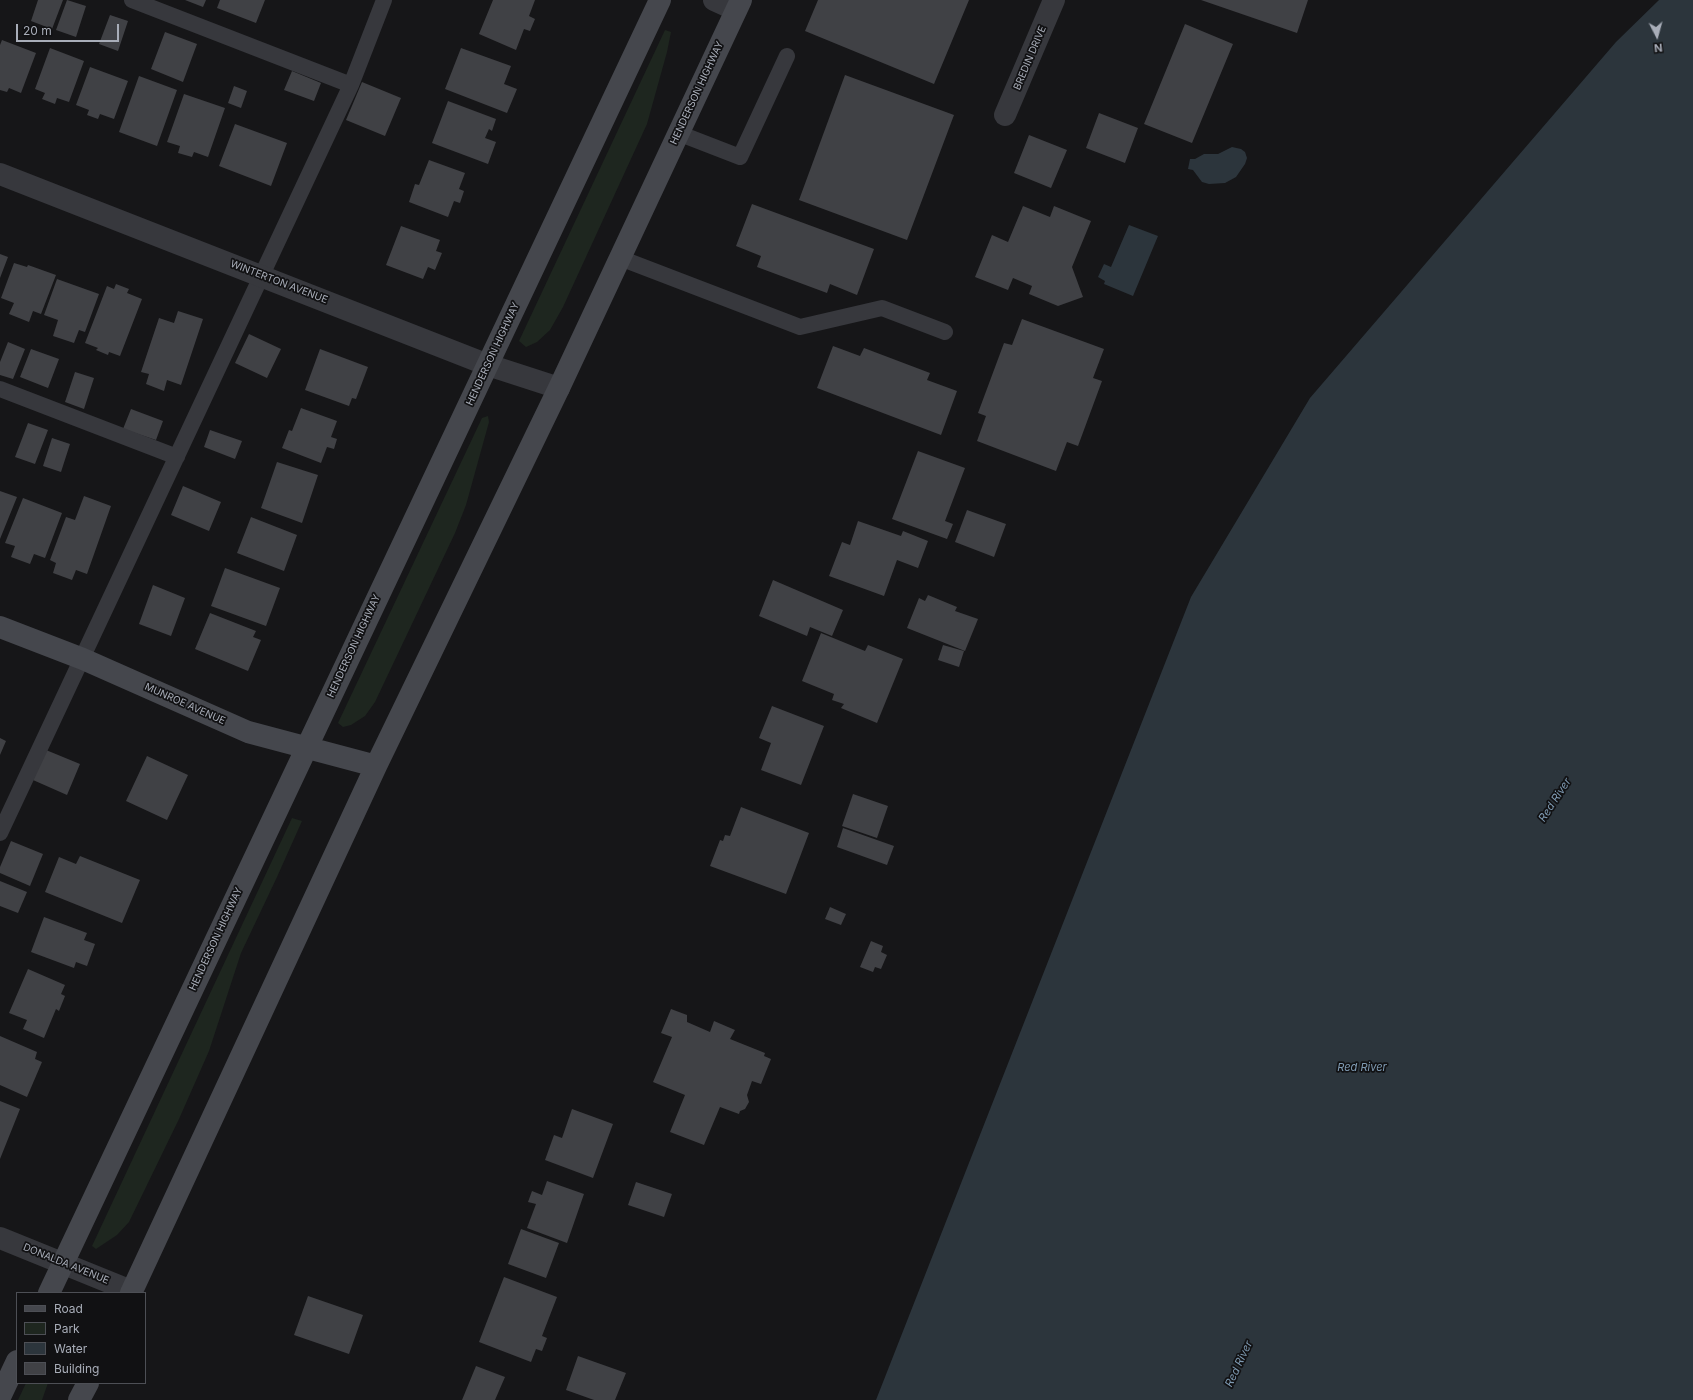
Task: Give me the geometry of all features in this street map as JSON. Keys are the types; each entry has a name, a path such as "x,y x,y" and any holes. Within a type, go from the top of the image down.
{"main road":[{"name":"HENDERSON HIGHWAY","path":"50,1292 660,0"},
{"name":"HENDERSON HIGHWAY","path":"131,1292 376,766 559,388 738,5"},
{"name":"MUNROE AVENUE","path":"0,627 83,659 248,732 306,749 376,766"},
{"path":"0,1397 16,1363"},
{"path":"79,1400 87,1384"}],"street":[{"path":"714,0 738,5"},
{"name":"BREDIN DRIVE","path":"1005,115 1054,0"},
{"name":"WINTERTON AVENUE","path":"0,174 488,365 559,388"},
{"name":"DONALDA AVENUE","path":"0,1238 64,1263 131,1292"}],"lane":[{"path":"132,0 350,85"},
{"path":"0,833 83,659 350,85 384,0"},
{"path":"678,133 740,157 787,56"},
{"path":"620,258 800,327 882,308 945,332"},
{"path":"0,389 177,457"}],"green space":[{"path":"665,30 671,32 647,124 563,307 550,330 537,342 526,347 519,341"},
{"path":"488,416 489,422 466,505 455,533 375,702 365,716 351,725 343,727 338,723 482,418"},
{"path":"292,818 302,821 241,953 209,1051 179,1119 129,1222 117,1235 96,1249 92,1246"},
{"path":"26,1384 48,1384 42,1400 18,1400"}],"water":[{"name":"Red River","path":"1659,0 1693,0 1693,1400 876,1400 1191,597 1310,398 1616,42"},
{"path":"1232,147 1241,149 1245,152 1247,158 1245,164 1236,177 1225,183 1209,184 1202,182 1193,170 1188,169 1190,159 1195,159 1204,154 1218,154"},
{"path":"1129,225 1158,236 1133,296 1104,284 1105,281 1098,277 1104,264 1111,267"}],"building":[{"path":"38,0 63,0 52,29 31,21"},
{"path":"67,0 86,6 76,37 56,30"},
{"path":"185,0 206,0 203,7"},
{"path":"220,0 265,0 256,23 217,8"},
{"path":"493,0 535,0 529,16 535,19 530,31 524,29 516,50 479,34"},
{"path":"818,0 969,0 934,84 805,31"},
{"path":"1201,0 1308,0 1297,33"},
{"path":"110,15 128,21 118,51 99,44"},
{"path":"1185,24 1233,44 1192,143 1144,124"},
{"path":"165,32 197,44 183,82 151,69"},
{"path":"2,40 36,53 21,93 9,88 7,92 0,90 0,45"},
{"path":"50,48 84,61 69,102 57,98 55,104 42,99 45,93 35,89"},
{"path":"461,48 511,66 504,84 517,89 507,113 445,89"},
{"path":"90,67 128,81 114,119 100,114 98,119 87,115 89,110 76,105"},
{"path":"292,71 321,83 314,101 284,90"},
{"path":"845,75 954,115 907,240 799,200"},
{"path":"139,76 177,90 157,146 119,132"},
{"path":"362,82 401,98 385,136 346,120"},
{"path":"234,86 247,91 241,108 228,103"},
{"path":"184,94 225,108 208,157 194,152 192,157 178,153 180,146 167,142"},
{"path":"448,101 496,119 492,131 489,129 485,138 496,142 488,164 432,143"},
{"path":"1099,113 1138,128 1125,163 1086,148"},
{"path":"235,124 287,143 271,186 219,166"},
{"path":"1029,135 1067,150 1051,188 1014,173"},
{"path":"429,160 465,173 459,189 464,191 460,203 454,201 448,217 409,202 415,184 419,185"},
{"path":"752,204 874,249 857,295 830,284 827,293 757,267 761,256 736,246"},
{"path":"1023,206 1050,217 1054,206 1091,221 1072,267 1083,297 1058,306 1029,294 1032,286 1013,278 1008,290 975,277 992,235 1008,242"},
{"path":"401,226 440,240 436,251 442,253 435,270 428,267 423,279 386,265"},
{"path":"0,254 8,257 0,278"},
{"path":"14,263 27,267 28,265 56,275 41,314 33,311 29,322 9,314 14,303 1,298"},
{"path":"57,279 99,294 85,332 79,330 74,343 53,336 58,320 44,315"},
{"path":"116,284 129,289 127,293 142,299 120,356 109,352 108,355 96,350 98,348 85,343 107,286 114,289"},
{"path":"178,311 203,319 181,385 167,380 164,391 146,384 149,374 141,372 159,318 174,323"},
{"path":"1022,319 1104,349 1093,378 1102,381 1078,446 1067,442 1056,471 977,441 986,416 978,413 1004,343 1012,345"},
{"path":"249,334 281,349 267,378 235,363"},
{"path":"8,342 25,349 13,379 0,375 0,362"},
{"path":"833,346 860,356 864,348 930,373 927,380 957,391 941,435 817,388"},
{"path":"31,349 59,359 48,388 20,377"},
{"path":"320,349 368,367 356,399 352,398 349,406 305,390"},
{"path":"75,372 94,378 84,409 65,402"},
{"path":"301,408 337,421 331,437 337,439 334,449 327,447 321,463 282,448 289,430 292,431"},
{"path":"131,409 163,421 156,440 123,429"},
{"path":"28,423 48,430 35,464 15,457"},
{"path":"210,430 242,441 235,459 204,447"},
{"path":"52,438 70,444 61,472 43,466"},
{"path":"918,451 965,468 945,521 953,524 947,539 892,519"},
{"path":"277,462 318,475 302,523 261,508"},
{"path":"183,486 221,502 209,531 171,515"},
{"path":"0,491 17,497 0,539"},
{"path":"84,496 111,506 87,574 76,570 72,580 53,573 56,563 50,560 66,517 75,520"},
{"path":"23,498 62,513 45,558 34,554 30,564 11,557 15,546 5,543"},
{"path":"967,510 1006,524 994,557 955,542"},
{"path":"251,517 297,535 284,571 237,553"},
{"path":"858,521 901,536 903,531 928,541 918,568 897,560 884,596 829,576 842,542 850,545"},
{"path":"225,568 280,588 266,626 211,606"},
{"path":"773,580 843,610 832,636 810,627 807,636 759,616"},
{"path":"153,585 185,598 171,636 139,624"},
{"path":"928,595 957,607 955,611 978,619 965,651 907,628 919,598 925,601"},
{"path":"210,613 256,631 253,637 261,640 248,671 195,649"},
{"path":"821,633 865,651 868,645 903,659 877,723 841,708 844,704 832,700 834,694 802,681"},
{"path":"943,645 964,651 959,667 938,660"},
{"path":"772,706 824,726 801,785 761,770 771,743 759,738"},
{"path":"0,738 6,741 0,755"},
{"path":"46,750 80,764 67,795 33,780"},
{"path":"147,756 188,775 167,820 126,801"},
{"path":"853,794 888,806 877,838 842,826"},
{"path":"741,807 809,833 786,894 710,866 720,840 723,841 725,835 730,836"},
{"path":"843,828 894,846 887,865 837,847"},
{"path":"11,841 43,854 30,886 0,873 0,867"},
{"path":"80,856 140,880 122,923 45,892 59,857 76,864"},
{"path":"0,881 27,892 18,913 0,906"},
{"path":"830,907 846,914 841,925 825,919"},
{"path":"44,917 87,933 84,940 95,944 87,966 76,962 74,968 31,952"},
{"path":"871,941 883,946 881,952 887,955 881,969 875,967 873,972 860,967"},
{"path":"28,969 65,985 61,994 65,996 59,1011 56,1009 44,1038 23,1029 27,1020 9,1013"},
{"path":"671,1009 687,1015 687,1022 710,1032 714,1021 735,1030 730,1039 765,1053 764,1056 771,1059 761,1084 752,1081 747,1095 749,1102 745,1109 740,1111 739,1114 720,1107 704,1145 670,1132 685,1095 653,1082 672,1037 661,1033"},
{"path":"0,1036 37,1052 35,1059 42,1062 27,1097 0,1085"},
{"path":"0,1101 20,1109 0,1159"},
{"path":"572,1109 613,1124 593,1178 545,1160 554,1135 562,1138"},
{"path":"547,1181 584,1194 567,1243 527,1228 536,1204 528,1202 532,1191 542,1195"},
{"path":"636,1182 672,1194 664,1217 628,1205"},
{"path":"521,1229 559,1243 546,1278 508,1264"},
{"path":"504,1277 557,1297 542,1336 547,1338 542,1351 536,1349 531,1362 479,1342"},
{"path":"308,1296 363,1315 349,1354 294,1335"},
{"path":"578,1356 626,1373 615,1400 594,1400 566,1390"},
{"path":"476,1366 505,1377 495,1400 462,1400"}]}
